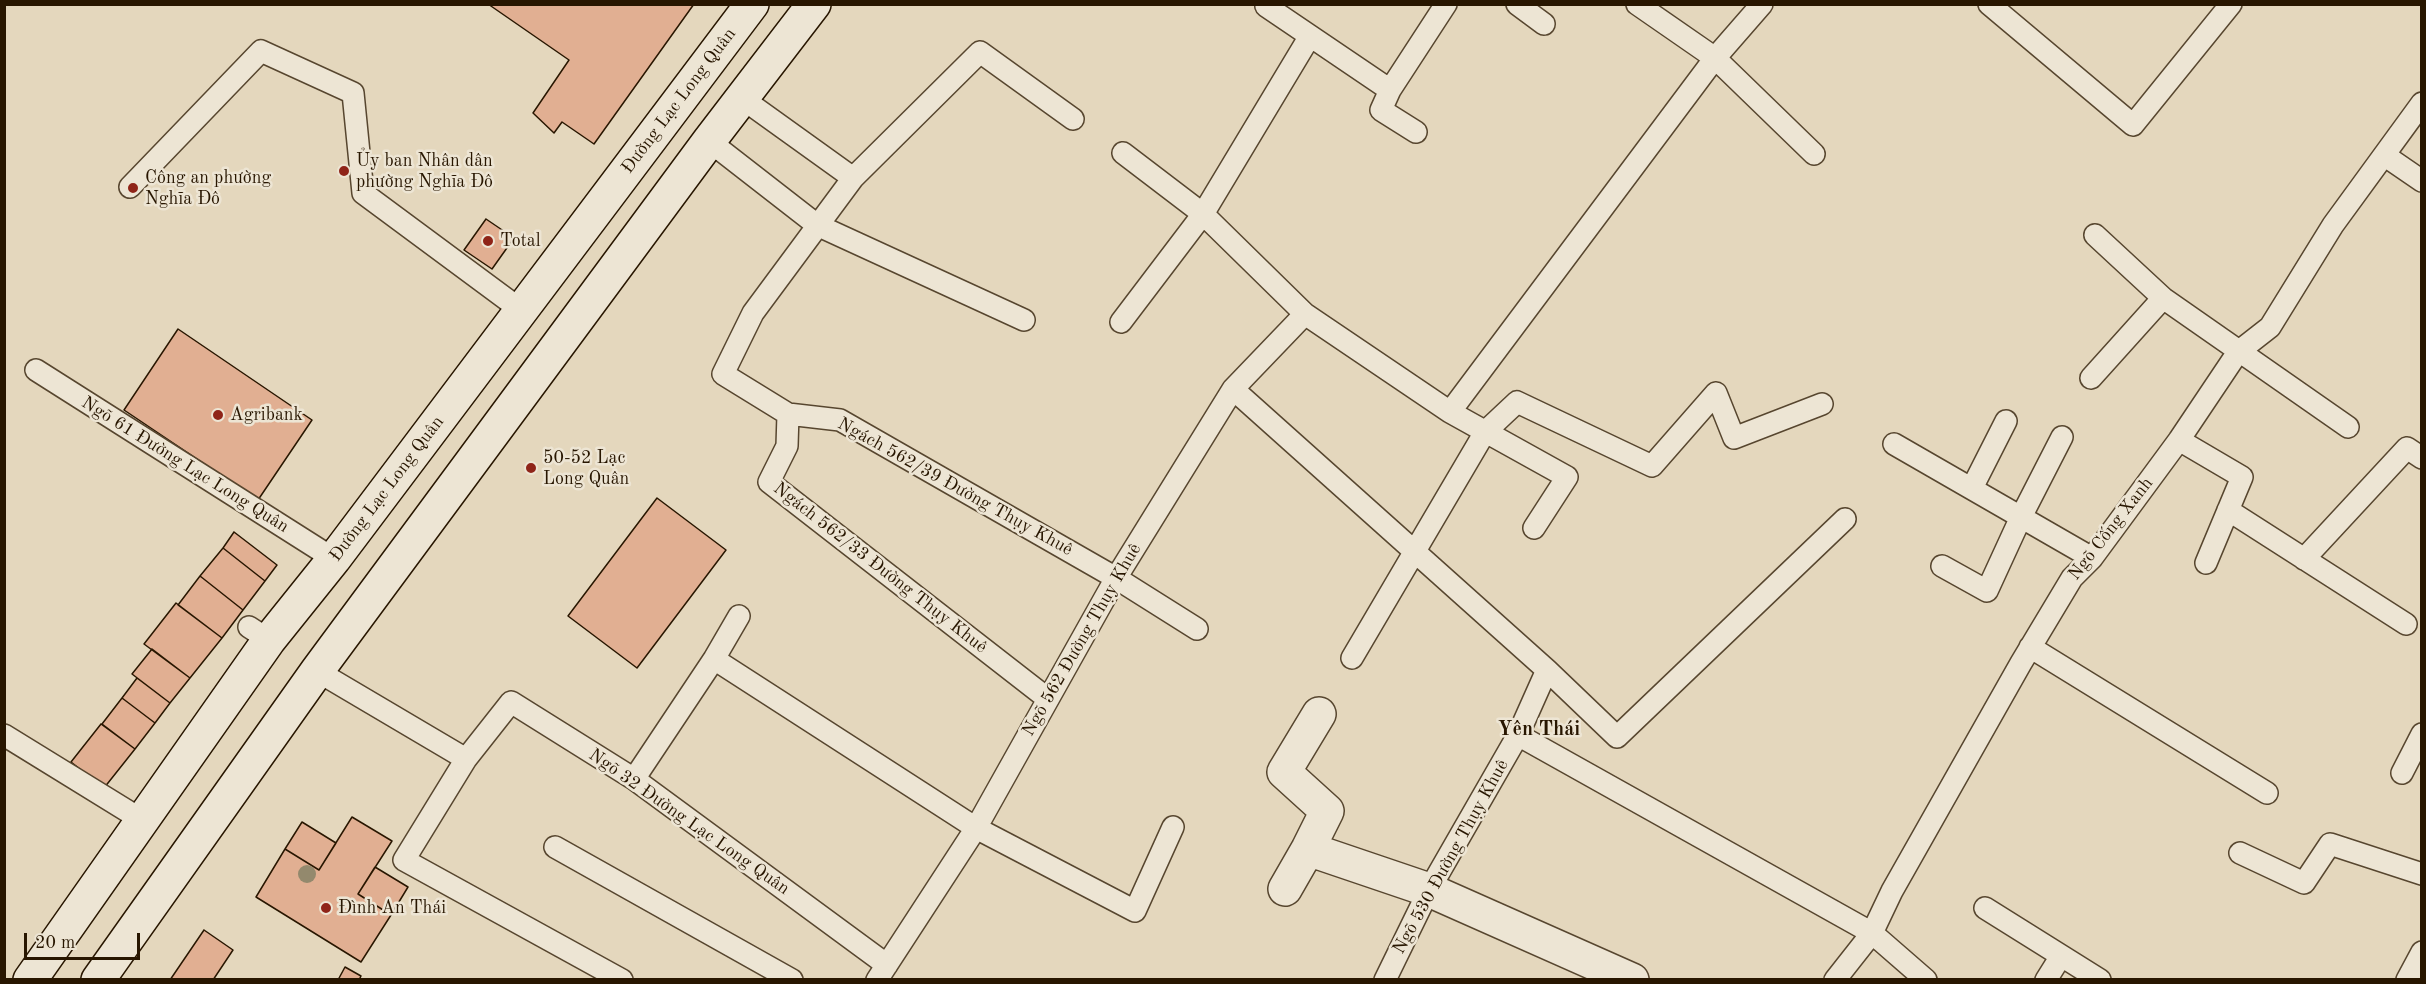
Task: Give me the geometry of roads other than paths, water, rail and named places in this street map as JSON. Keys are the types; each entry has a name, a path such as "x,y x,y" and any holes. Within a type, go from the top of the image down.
{"main road":[{"name":"Đường Lạc Long Quân","path":"30,980 142,820 259,633 334,559 752,4"},
{"path":"98,980 317,671 709,141 814,4"},
{"path":"671,112 709,141"},
{"path":"1285,888 1327,811 1284,772 1319,714"},
{"path":"1308,849 1429,890 1632,980"}],"lane":[{"path":"1267,4 1266,6 1390,90"},
{"path":"1416,132 1381,110 1390,90 1446,4"},
{"path":"1517,4 1544,24"},
{"path":"1637,4 1715,58 1814,154"},
{"path":"1450,412 1715,58 1762,4"},
{"path":"1989,4 2133,125 2231,4"},
{"path":"1121,322 1203,214 1310,36"},
{"path":"130,187 261,51 353,93 363,193 521,310"},
{"path":"817,225 853,178 980,52 1073,119"},
{"path":"743,99 853,178"},
{"name":"Ngõ Cống Xanh","path":"1835,980 1872,933 1892,891 2030,647 2072,578 2092,558 2180,440 2238,352 2270,327 2333,225 2421,103"},
{"path":"709,141 817,225 1024,320"},
{"path":"1123,153 1203,214 1305,314 1450,412 1567,477 1534,528"},
{"path":"2384,155 2421,182"},
{"name":"Ngách 562/39 Đường Thụy Khuê","path":"817,225 753,313 723,374 788,414 840,420 1116,578 1197,629"},
{"path":"2095,235 2163,298 2348,427"},
{"path":"2091,378 2163,298"},
{"name":"Ngõ 562 Đường Thụy Khuê","path":"882,972 976,828 1116,578 1233,389 1305,314"},
{"name":"Ngõ 61 Đường Lạc Long Quân","path":"36,370 334,559"},
{"path":"1233,389 1547,670 1617,737 1845,519"},
{"path":"1352,658 1485,432 1517,402 1652,466 1716,393 1734,438 1822,404"},
{"name":"Ngách 562/33 Đường Thụy Khuê","path":"788,414 787,446 769,482 1047,699"},
{"path":"1972,488 2006,421"},
{"path":"1942,566 1986,591 2062,437"},
{"path":"2180,440 2242,477 2206,563"},
{"path":"1894,444 2092,558"},
{"path":"2304,559 2407,448 2421,458"},
{"path":"2228,510 2406,624"},
{"path":"634,779 739,616"},
{"path":"2030,647 2267,793"},
{"path":"714,658 976,828 1135,911 1173,827"},
{"name":"Ngõ 530 Đường Thụy Khuê","path":"1385,980 1429,890 1518,735 1547,670"},
{"path":"317,671 466,759 404,860 622,980"},
{"name":"Ngõ 32 Đường Lạc Long Quân","path":"466,759 511,702 634,779 882,972"},
{"path":"2402,773 2421,734"},
{"path":"4,735 142,820"},
{"path":"1518,735 1872,933 1926,980"},
{"path":"2240,854 2304,883 2330,844 2421,874"},
{"path":"555,847 792,980"},
{"path":"1985,908 2100,980"},
{"path":"2407,980 2421,952"},
{"path":"2046,980 2061,956"}],"place":[{"name":"Ủy ban Nhân dân phường Nghĩa Đô","path":"344,171"},
{"name":"Công an phường Nghĩa Đô","path":"133,188"},
{"name":"Total","path":"488,241"},
{"name":"Agribank","path":"218,415"},
{"name":"50-52 Lạc Long Quân","path":"531,468"},
{"name":"Đình An Thái","path":"326,908"}],"district":[{"name":"Yên Thái","path":"1539,730"}]}
